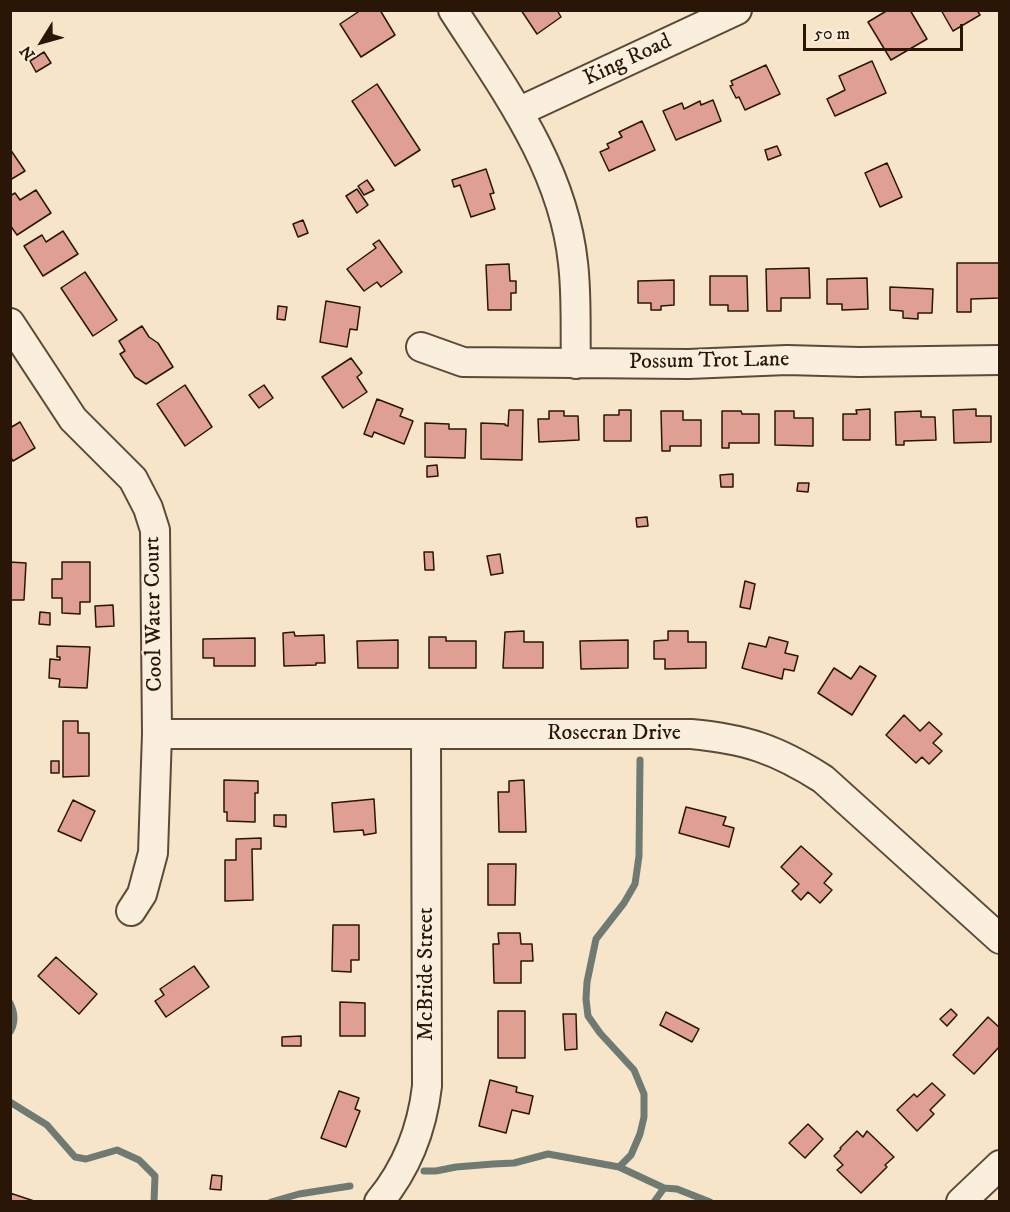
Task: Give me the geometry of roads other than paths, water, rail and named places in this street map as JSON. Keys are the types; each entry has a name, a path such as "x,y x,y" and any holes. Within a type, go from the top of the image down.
{"street":[{"path":"453,10 518,112 542,155 563,210 573,263 576,364"},
{"name":"King Road","path":"518,112 737,10"},
{"name":"Cool Water Court","path":"10,323 73,419 133,479 148,508 155,530 157,734 153,853 142,894 131,911"},
{"name":"Possum Trot Lane","path":"422,347 463,362 576,364 999,360"},
{"name":"Rosecran Drive","path":"157,734 691,734 750,742 800,765 823,779 999,939"},
{"name":"McBride Street","path":"379,1202 411,1151 425,1107 427,1086 426,735"},
{"path":"961,1202 999,1165"}],"waterway":[{"path":"619,1167 631,1155 640,1134 644,1117 644,1094 634,1070 600,1033 588,1016 586,999 587,982 596,939 624,903 635,884 639,856 640,760"},
{"path":"10,1003 14,1017 10,1032"},
{"path":"10,1102 47,1125 75,1157 86,1159 117,1150 139,1160 155,1176 154,1202"},
{"path":"424,1171 514,1163 548,1154 619,1167 664,1188 677,1189 710,1202"},
{"path":"271,1202 299,1194 350,1186"},
{"path":"654,1202 664,1188"}]}
